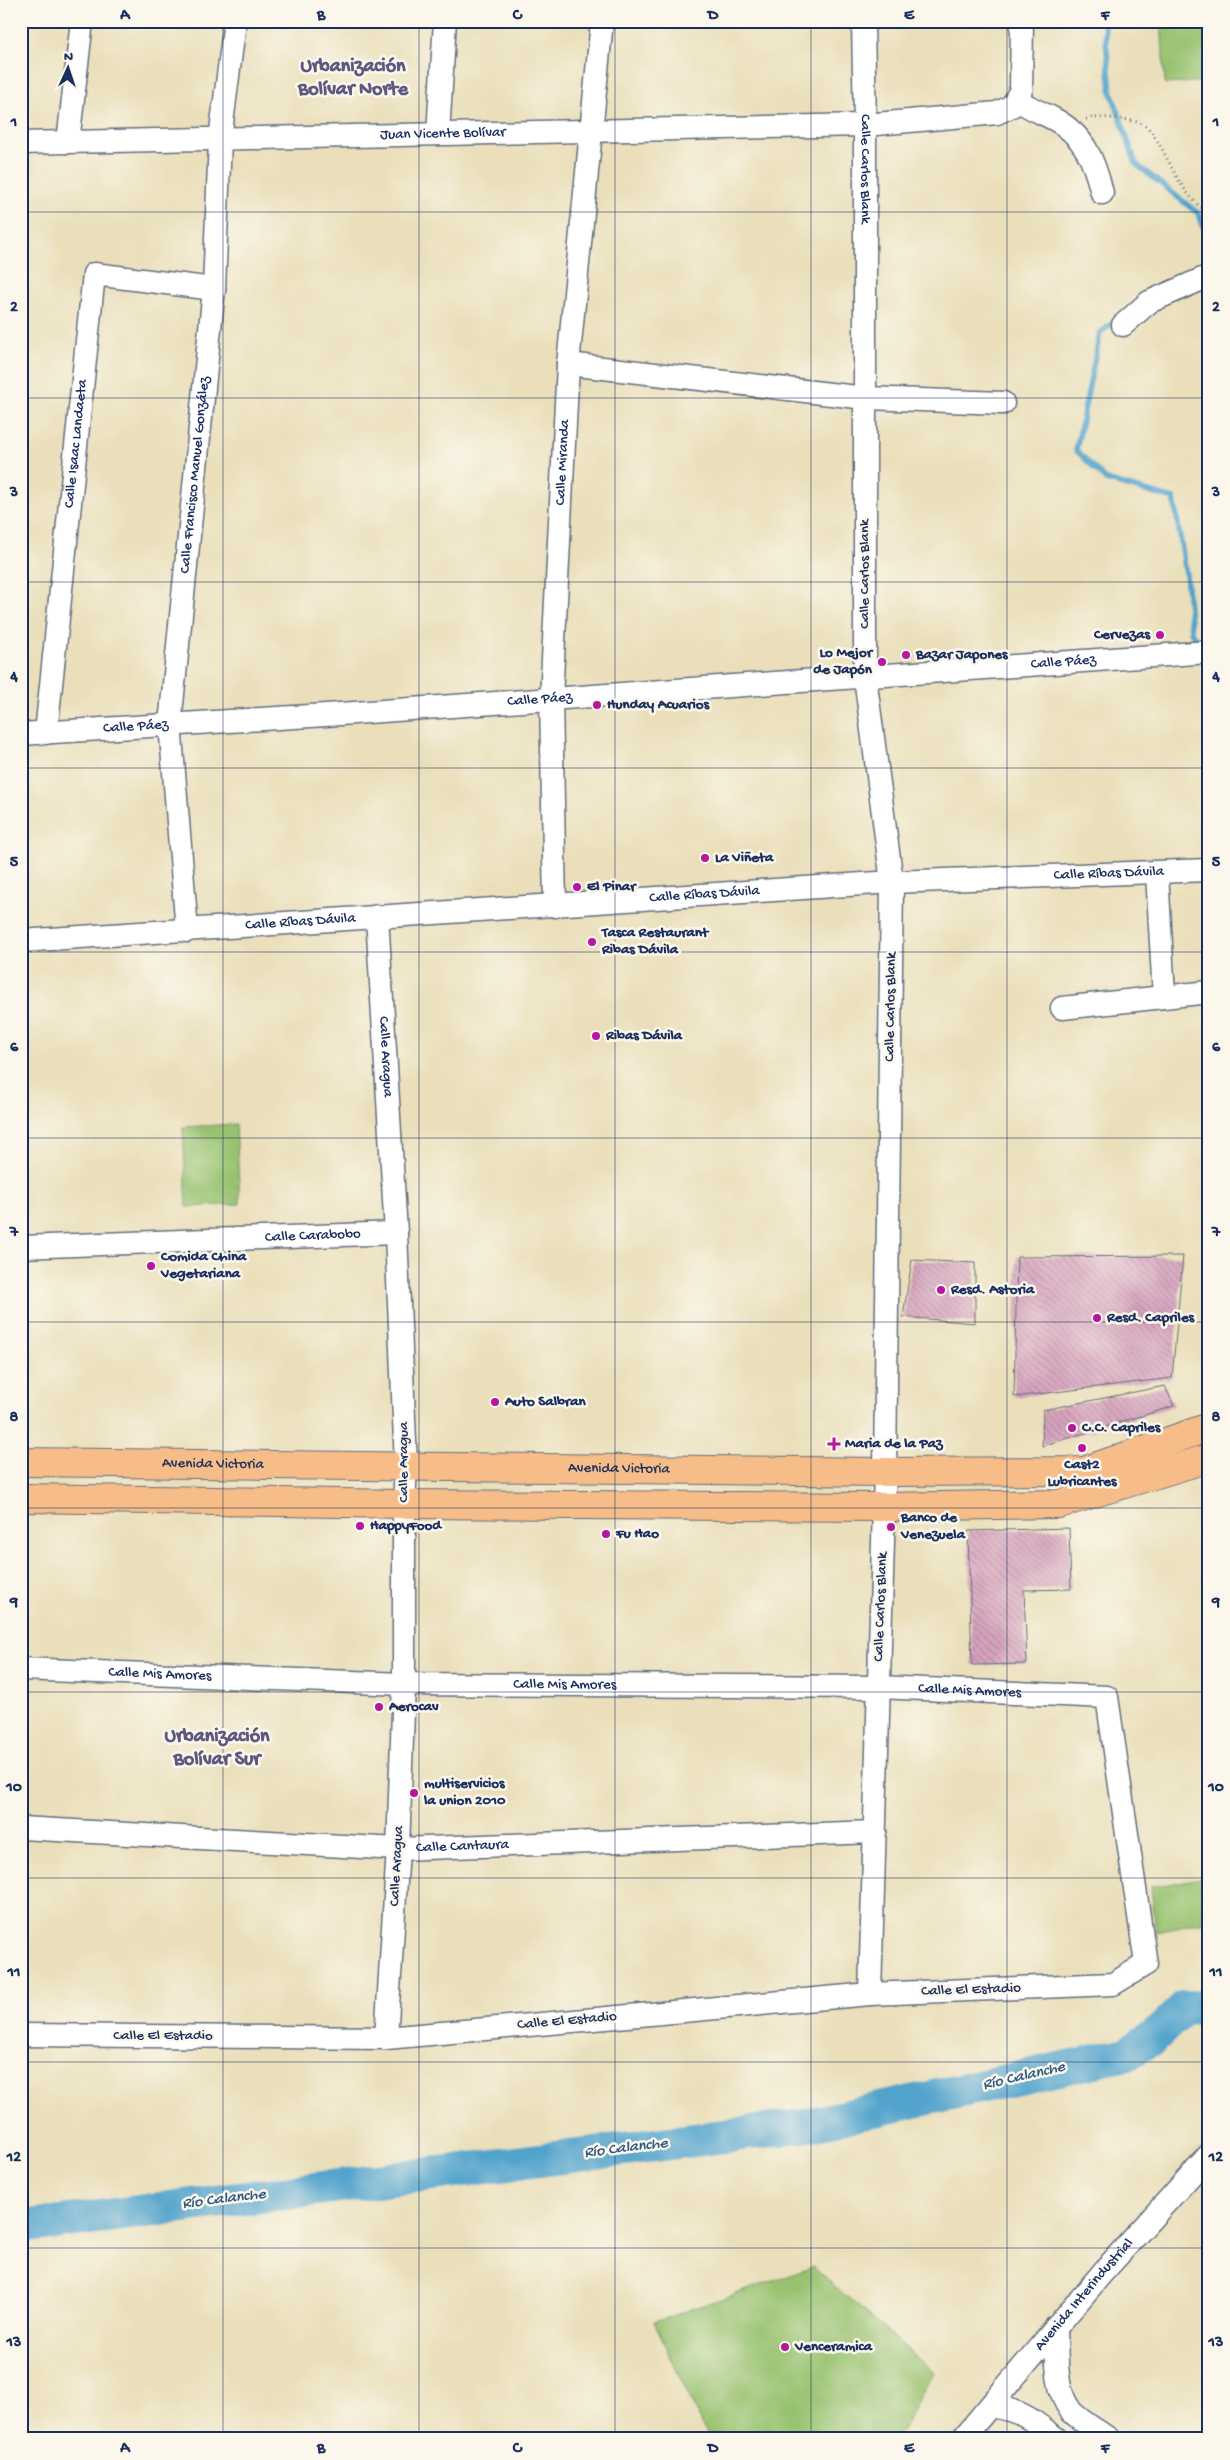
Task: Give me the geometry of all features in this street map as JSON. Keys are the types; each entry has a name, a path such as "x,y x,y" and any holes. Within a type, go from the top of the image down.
{"main road":[{"name":"Avenida Victoria","path":"21,1462 885,1472 1084,1472 1203,1429"},
{"path":"21,1498 404,1504 884,1507 1059,1504 1203,1460"}],"street":[{"path":"68,142 82,21"},
{"name":"Calle Francisco Manuel González","path":"187,931 170,724 214,289 220,139 235,21"},
{"path":"438,134 445,21"},
{"name":"Calle Miranda","path":"555,906 551,698 568,364 602,21"},
{"name":"Calle Carlos Blank","path":"862,21 865,125 865,677 892,882 885,1472 870,1994"},
{"path":"1022,21 1022,81 1018,100 1061,123 1082,141 1091,156 1102,193"},
{"name":"Juan Vicente Bolívar","path":"21,143 591,129 865,125 997,113 1006,111 1018,100"},
{"name":"Calle Isaac Landaeta","path":"46,733 94,274 214,289"},
{"path":"1123,325 1149,302 1209,276"},
{"path":"568,364 866,398 1003,403"},
{"name":"Calle Páez","path":"21,734 326,715 1201,653"},
{"name":"Calle Ríbas Dávila","path":"21,941 892,882 1209,870"},
{"path":"1157,873 1164,997"},
{"name":"Calle Aragua","path":"377,916 396,1233 406,1465 404,1504 404,1684 398,1849 386,2038"},
{"path":"1062,1008 1209,992"},
{"name":"Calle Carabobo","path":"21,1247 396,1233"},
{"name":"Calle Mis Amores","path":"21,1668 404,1684 878,1687 1107,1697 1146,1964 1113,1984"},
{"name":"Calle Cantaura","path":"21,1828 398,1849 875,1832"},
{"name":"Calle El Estadio","path":"21,2035 386,2038 870,1994 1113,1984"},
{"name":"Avenida Interindustrial","path":"962,2439 1103,2272 1209,2155"},
{"path":"1056,2327 1058,2369 1062,2392 1071,2411 1109,2439"},
{"path":"990,2406 1013,2409 1029,2418 1057,2439"}],"path":[{"path":"1061,123 1091,118 1120,118 1146,126 1158,142 1181,186 1199,207 1209,213"}],"green space":[{"path":"1161,21 1209,21 1209,81 1165,84"},
{"path":"236,1124 240,1204 187,1207 183,1127"},
{"path":"1207,1877 1209,1921 1156,1932 1151,1887"},
{"name":"Venceramica","path":"813,2267 933,2372 903,2430 886,2439 709,2439 654,2322"}],"building":[{"name":"Resd. Capriles","path":"1183,1256 1172,1378 1014,1397 1017,1257"},
{"name":"Resd. Astoria","path":"912,1260 975,1263 975,1323 903,1317"},
{"name":"C.C. Capriles","path":"1165,1386 1174,1406 1042,1446 1043,1410"},
{"path":"1069,1528 1071,1589 1024,1590 1027,1664 972,1665 968,1531"}],"waterway":[{"path":"1104,21 1111,91 1136,164 1199,214 1209,243"},
{"path":"1117,319 1100,333 1076,450 1106,480 1174,499 1186,574 1191,632 1202,646"},
{"path":"1209,1497 1205,1576 1209,1611"},
{"path":"1185,2007 1209,1983"},
{"name":"Río Calanche","path":"21,2227 803,2126 1127,2054 1154,2037 1185,2007 1209,2008"}],"place":[{"name":"Cervezas","path":"1160,635"},
{"name":"Bazar Japones","path":"906,655"},
{"name":"Lo Mejor de Japón","path":"882,662"},
{"name":"Hunday Acuarios","path":"597,705"},
{"name":"La Viñeta","path":"705,858"},
{"name":"El Pinar","path":"577,887"},
{"name":"Tasca Restaurant Ribas Dávila","path":"592,942"},
{"name":"Ribas Dávila","path":"596,1036"},
{"name":"Comida China Vegetariana","path":"151,1266"},
{"name":"Resd. Astoria","path":"941,1290"},
{"name":"Resd. Capriles","path":"1097,1318"},
{"name":"Auto Salbran","path":"495,1402"},
{"name":"C.C. Capriles","path":"1072,1428"},
{"name":"Maria de la Paz","path":"834,1444"},
{"name":"Cast2 Lubricantes","path":"1082,1448"},
{"name":"HappyFood","path":"360,1526"},
{"name":"Banco de Venezuela","path":"891,1527"},
{"name":"Fu Hao","path":"606,1534"},
{"name":"Aerocav","path":"379,1707"},
{"name":"multiservicios la union 2010","path":"414,1793"},
{"name":"Venceramica","path":"785,2347"}],"district":[{"name":"Urbanización Bolívar Norte","path":"353,78"},
{"name":"Urbanización Bolívar Sur","path":"217,1748"}]}
